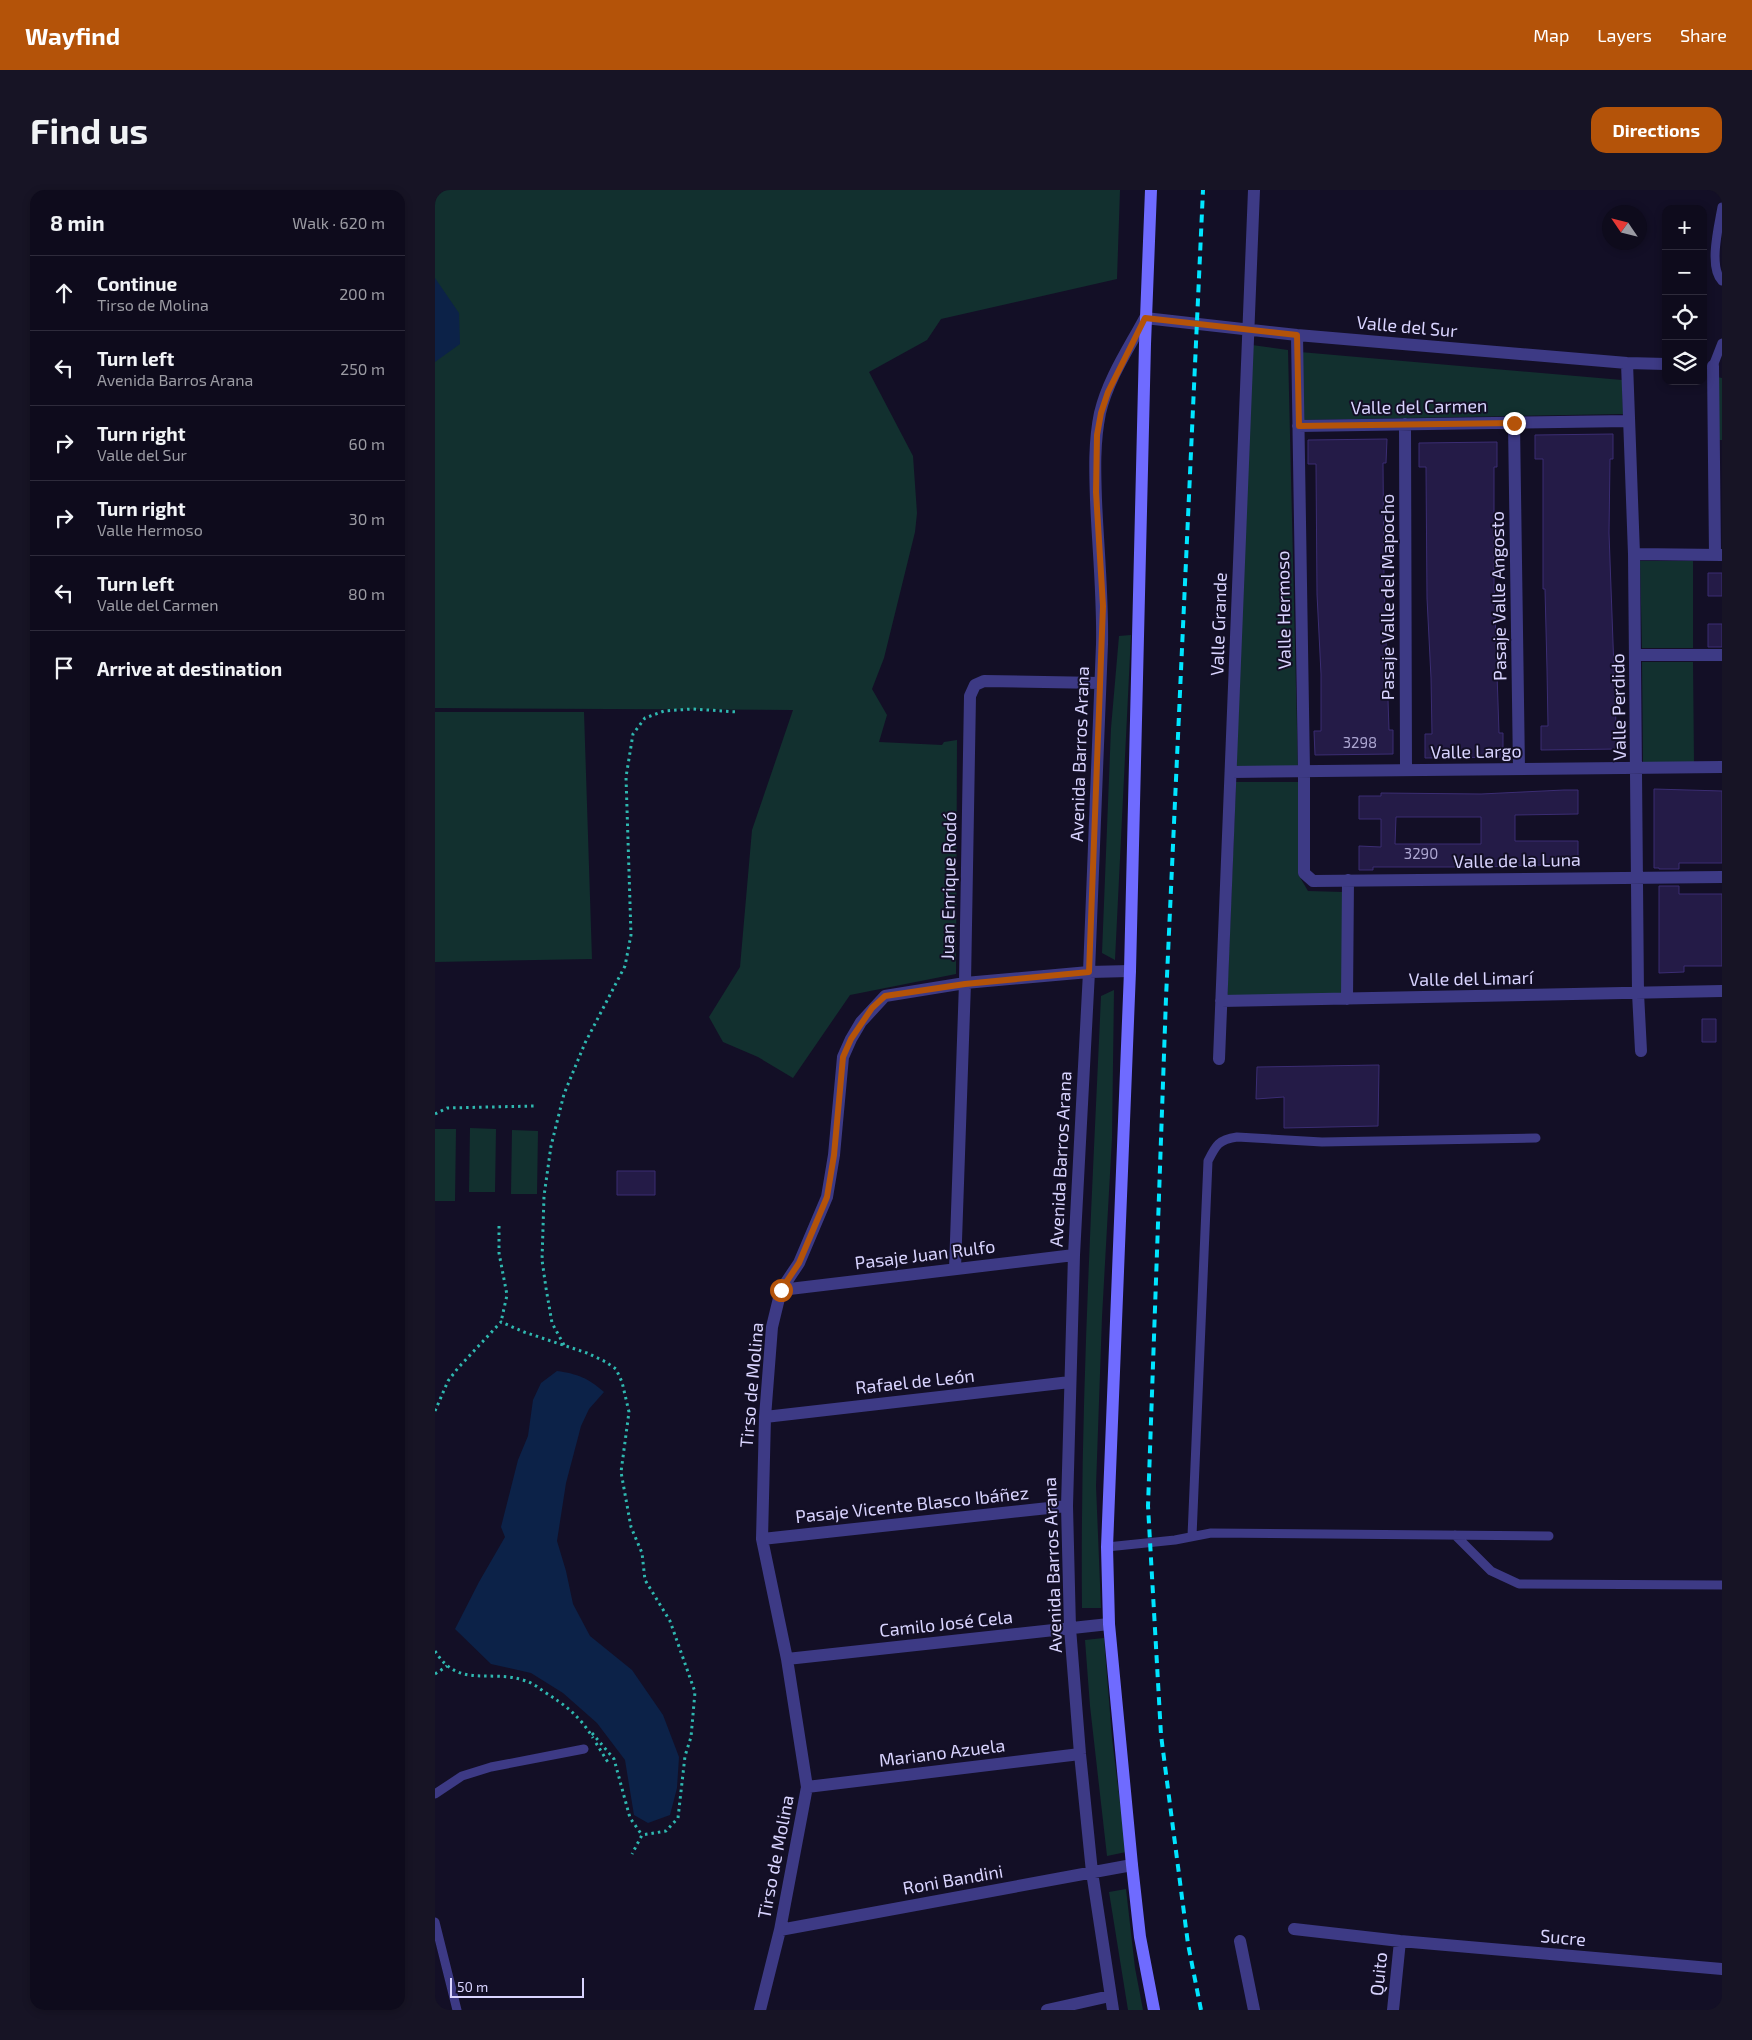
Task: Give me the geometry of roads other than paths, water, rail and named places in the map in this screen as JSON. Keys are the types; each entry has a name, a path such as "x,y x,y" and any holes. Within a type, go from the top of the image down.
{"main road":[{"name":"Avenida Barros Arana","path":"1151,190 1145,318 1129,970 1107,1547 1109,1624 1132,1865 1140,1938 1154,2010"}],"street":[{"name":"Valle Grande","path":"1219,1060 1254,190"},
{"name":"Valle del Sur","path":"1145,318 1248,328 1297,335 1627,363 1662,364"},
{"name":"Avenida Barros Arana","path":"1113,2010 1092,1872 1080,1754 1070,1628 1067,1506 1074,1256 1089,972 1103,606 1095,460 1101,413 1108,392 1145,318"},
{"name":"Valle Hermoso","path":"1297,335 1304,872 1313,881"},
{"name":"Valle Perdido","path":"1627,363 1634,554 1638,993 1641,1051"},
{"path":"1634,554 1718,555 1718,446 1713,366"},
{"name":"Valle del Carmen","path":"1299,426 1629,420"},
{"name":"Pasaje Valle Angosto","path":"1514,423 1519,769"},
{"name":"Pasaje Valle del Mapocho","path":"1405,424 1406,770"},
{"path":"1635,655 1722,655"},
{"name":"Juan Enrique Rodó","path":"955,1269 965,984 969,696 975,685 984,681 1100,683"},
{"name":"Valle Largo","path":"1231,772 1722,767"},
{"name":"Valle de la Luna","path":"1313,881 1722,877"},
{"path":"1347,998 1348,880"},
{"name":"Tirso de Molina","path":"760,2010 781,1930 807,1788 787,1659 762,1539 765,1417 772,1327 781,1290 799,1263 827,1197 834,1155 843,1057 861,1022 885,996 965,984 1129,970"},
{"name":"Valle del Limarí","path":"1221,1001 1722,991"},
{"name":"Pasaje Juan Rulfo","path":"781,1290 1074,1256"},
{"name":"Rafael de León","path":"765,1417 1070,1382"},
{"name":"Pasaje Vicente Blasco Ibáñez","path":"762,1539 1067,1506"},
{"name":"Camilo José Cela","path":"787,1659 1109,1624"},
{"name":"Mariano Azuela","path":"807,1788 1080,1754"},
{"name":"Roni Bandini","path":"781,1930 1132,1865"},
{"name":"Sucre","path":"1294,1929 1400,1941 1722,1969"},
{"path":"1239,1941 1254,2010"},
{"name":"Quito","path":"1393,2010 1400,1941"},
{"path":"1047,2010 1110,1996"}],"lane":[{"path":"1722,206 1714,264 1718,277 1722,281"},
{"path":"1713,366 1722,343"},
{"path":"1192,1536 1208,1161 1214,1149 1223,1139 1237,1137 1322,1142 1537,1138"},
{"path":"1107,1547 1211,1533 1549,1536"},
{"path":"1455,1535 1491,1571 1519,1584 1722,1585"},
{"path":"435,1794 462,1776 491,1767 584,1749"},
{"path":"435,1922 457,2010"}],"water":[{"path":"435,278 459,313 460,344 435,362"},
{"path":"557,1371 582,1377 604,1392 589,1409 581,1426 566,1483 557,1541 573,1604 590,1636 632,1670 663,1715 679,1757 677,1788 670,1815 648,1823 634,1815 625,1760 597,1723 563,1693 531,1673 491,1664 455,1629 505,1537 501,1527 518,1460 528,1436 533,1400 541,1383"}],"railway":[{"path":"1201,2010 1188,1944 1161,1735 1148,1506 1166,998 1203,190"}]}
